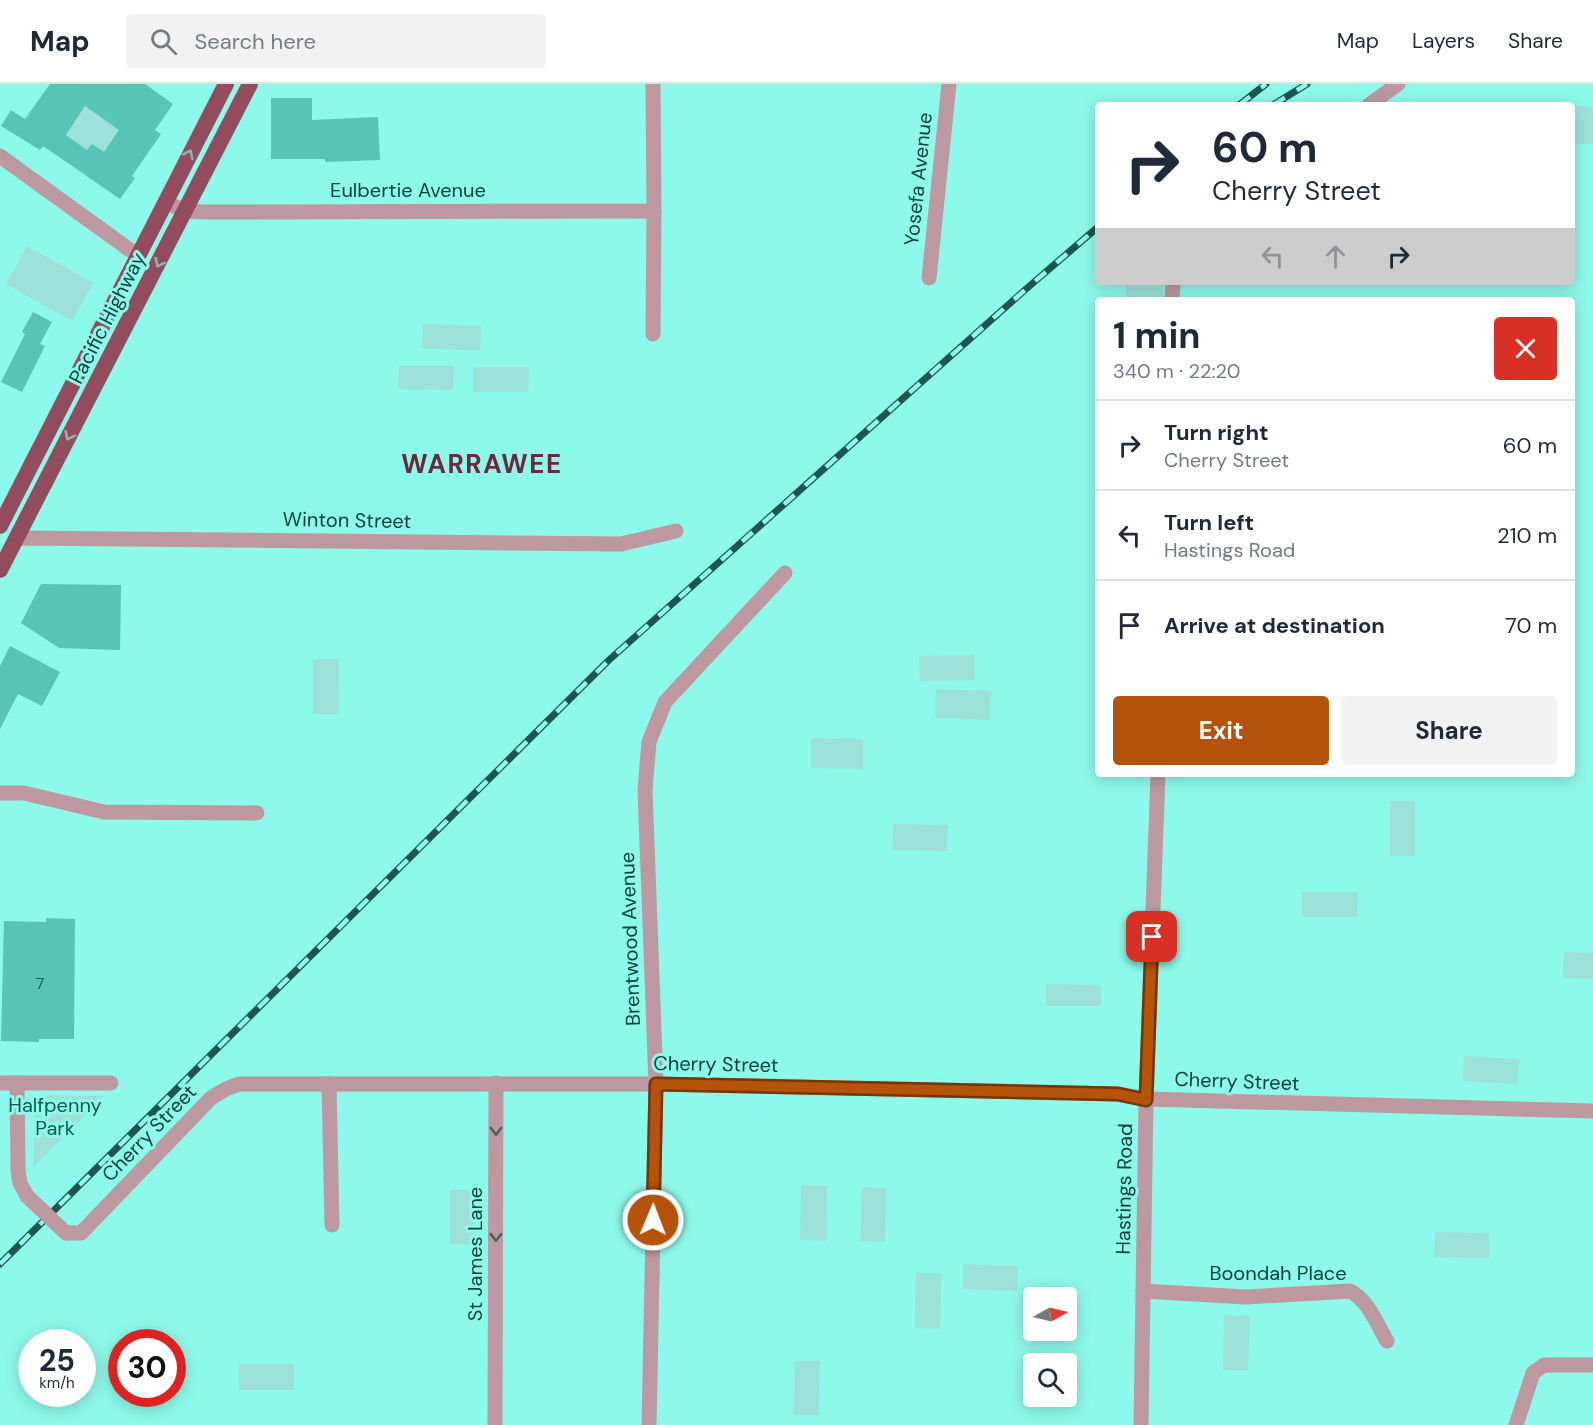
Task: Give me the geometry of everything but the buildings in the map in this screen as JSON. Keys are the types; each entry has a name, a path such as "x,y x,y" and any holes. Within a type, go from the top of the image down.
{"highway":[{"name":"Pacific Highway","path":"0,526 226,84"},
{"name":"Pacific Highway","path":"0,570 250,84"}],"street":[{"path":"653,84 653,334"},
{"name":"Yosefa Avenue","path":"929,278 949,84"},
{"path":"1373,102 1398,84"},
{"path":"0,156 130,250 139,254"},
{"name":"Eulbertie Avenue","path":"165,202 185,211 654,211"},
{"name":"Winton Street","path":"17,538 621,544 676,531"},
{"name":"Brentwood Avenue","path":"649,1425 656,1084 645,790 649,742 665,702 785,573"},
{"name":"Hastings Road","path":"1141,1425 1146,1100 1158,777"},
{"path":"0,793 24,793 104,812 257,813"},
{"path":"0,1083 111,1083"},
{"name":"Cherry Street","path":"16,1083 20,1183 27,1196 66,1233 81,1233 210,1098 239,1084 656,1084 1118,1094 1146,1100 1593,1111"},
{"name":"St James Lane","path":"495,1425 496,1083"},
{"path":"329,1084 332,1225"},
{"name":"Boondah Place","path":"1143,1291 1246,1297 1350,1292 1358,1295 1364,1302 1387,1341"},
{"path":"1516,1425 1533,1373 1544,1365 1593,1365"}],"green space":[{"path":"100,84 96,113 126,135 104,152 87,150 68,136 68,132"},
{"path":"1575,106 1593,107 1593,144 1575,144"},
{"path":"27,246 93,283 72,321 6,284"},
{"path":"1126,285 1163,285 1163,297 1126,297"},
{"path":"423,324 481,326 480,351 422,348"},
{"path":"399,366 454,366 453,390 398,389"},
{"path":"473,367 529,367 528,392 473,392"},
{"path":"974,655 975,680 920,681 919,656"},
{"path":"313,659 339,659 338,714 313,714"},
{"path":"936,689 991,691 989,720 935,718"},
{"path":"811,738 863,739 863,769 811,768"},
{"path":"1390,801 1415,801 1415,856 1390,856"},
{"path":"893,824 948,825 947,851 892,850"},
{"path":"1302,892 1358,892 1357,917 1302,917"},
{"path":"1564,952 1593,953 1593,979 1563,978"},
{"path":"1046,984 1101,985 1101,1006 1046,1006"},
{"path":"1464,1056 1519,1059 1517,1084 1463,1081"},
{"name":"Halfpenny Park","path":"35,1095 104,1096 33,1168"},
{"path":"801,1185 827,1186 826,1241 800,1240"},
{"path":"862,1187 886,1188 885,1242 860,1241"},
{"path":"450,1190 476,1190 475,1245 450,1244"},
{"path":"1435,1232 1489,1233 1489,1258 1434,1257"},
{"path":"963,1264 1018,1266 1017,1291 963,1289"},
{"path":"916,1273 941,1273 940,1329 915,1328"},
{"path":"1224,1315 1250,1316 1248,1370 1223,1370"},
{"path":"795,1361 820,1361 819,1415 794,1415"},
{"path":"239,1364 294,1364 294,1390 239,1390"}],"railway":[{"path":"1243,102 1266,84"},
{"path":"1278,102 1307,84"},
{"path":"0,1264 609,660 1095,230"}],"district":[{"name":"WARRAWEE","path":"482,464"}],"route":[{"path":"653,1220 656,1084 1118,1094 1146,1100 1152,937"}]}
